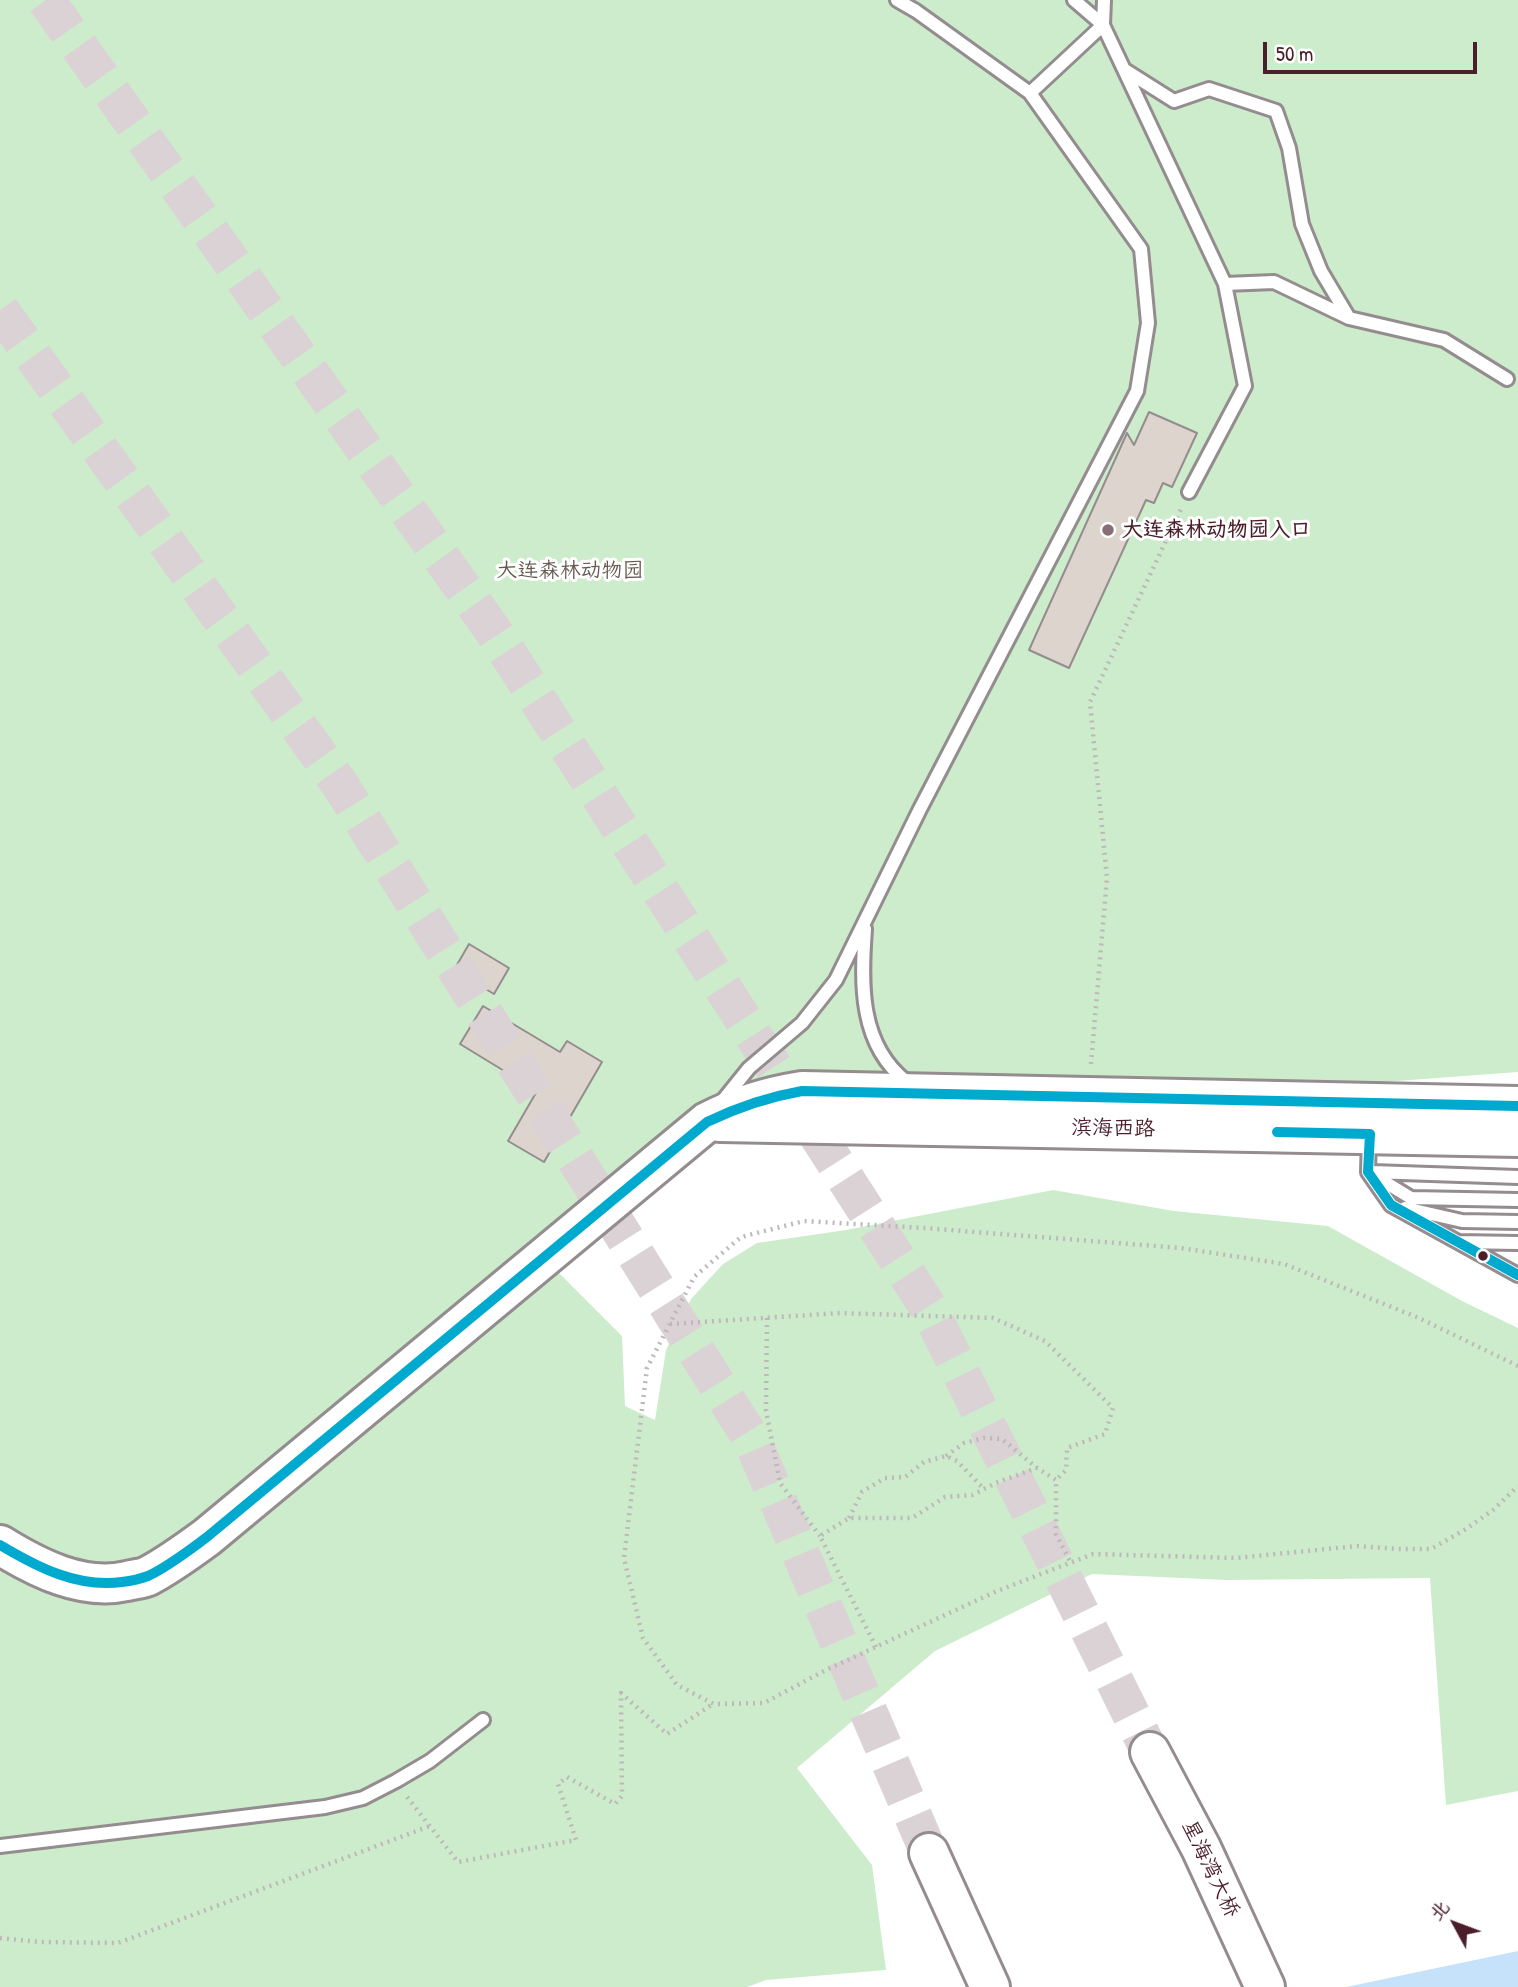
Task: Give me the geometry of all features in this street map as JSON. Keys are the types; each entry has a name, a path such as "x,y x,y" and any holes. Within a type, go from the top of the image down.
{"highway":[{"name":"滨海西路","path":"0,1545 42,1568 78,1581 113,1584 146,1577 178,1558 218,1528 707,1122 737,1107 766,1097 802,1091 1088,1097 1370,1118 1518,1137"},
{"name":"滨海西路","path":"707,1122 1370,1118 1518,1106"},
{"name":"星海湾大桥","path":"1150,1752 1201,1848 1265,1987"},
{"path":"929,1853 990,1987"}],"lane":[{"path":"707,1122 749,1068 802,1023 836,980 920,808 1137,391 1148,323 1141,249 1030,93 897,0"},
{"path":"1074,0 1103,25 1225,284 1245,386 1189,492"},
{"path":"1030,93 1103,25 1104,0"},
{"path":"1125,70 1174,101 1209,89 1276,111 1289,148 1302,224 1321,271 1349,318"},
{"path":"1225,284 1274,282 1349,318 1444,340 1507,379"},
{"path":"865,922 862,972 866,1014 877,1046 894,1072 922,1093"},
{"path":"1370,1118 1368,1172 1391,1205 1517,1273"},
{"path":"1368,1172 1518,1177"},
{"path":"1368,1172 1411,1198 1518,1200"},
{"path":"1391,1205 1462,1221 1518,1223"},
{"path":"1456,1241 1518,1243"},
{"path":"0,1846 325,1807 363,1798 429,1761 483,1720"}],"path":[{"path":"1088,1097 1107,878 1090,702 1189,492"},
{"path":"1518,1366 1419,1318 1284,1264 1181,1248 804,1221 741,1237 694,1277 647,1368 624,1558 642,1638 677,1685 714,1704 764,1703 826,1670 997,1591 1093,1555 1236,1558 1357,1546 1431,1549 1484,1516 1518,1486"},
{"path":"670,1324 840,1313 993,1318 1045,1341 1113,1408 1105,1434 1068,1448 1066,1470 1056,1480 1056,1534 1071,1563"},
{"path":"767,1318 766,1410 780,1483 820,1536 876,1647"},
{"path":"820,1536 849,1518 862,1492 885,1478 905,1477 924,1462 946,1456 964,1443 984,1438 1002,1439 1056,1480"},
{"path":"946,1456 957,1461 984,1489"},
{"path":"849,1518 912,1518 946,1497 972,1495 1037,1468"},
{"path":"396,1781 458,1862 576,1840 558,1784 567,1777 615,1804 622,1796 621,1693 667,1734 714,1704"},
{"path":"0,1938 39,1942 118,1943 430,1826"}],"green space":[{"name":"大连森林动物园","path":"0,0 1518,0 1518,1072 666,1135 528,1242 622,1336 625,1406 655,1420 666,1350 691,1299 723,1264 757,1243 846,1230 1053,1190 1174,1211 1328,1226 1462,1301 1518,1328 1518,1791 1446,1805 1430,1578 1227,1580 1092,1574 935,1651 797,1768 872,1865 886,1970 766,1980 747,1987 0,1987"}],"water":[{"path":"1518,1951 1518,1987 1346,1987"}],"building":[{"name":"大连森林动物园入口","path":"1149,412 1197,433 1172,487 1163,483 1154,503 1146,500 1069,668 1029,650 1127,433 1134,445"},
{"path":"469,944 509,968 494,994 454,970"},
{"path":"483,1006 560,1052 567,1041 602,1062 544,1162 508,1141 537,1091 460,1044"}],"tunnel":[{"path":"46,0 496,635 928,1307 1150,1752"},
{"path":"0,310 339,783 752,1440 929,1853"}],"transit line":[{"path":"0,1545 43,1568 89,1582 122,1582 148,1576 163,1568 207,1537 707,1122 765,1099 802,1091 1518,1106"},
{"path":"1277,1132 1370,1134 1368,1172 1391,1205 1518,1275"}],"place":[{"name":"大连森林动物园入口","path":"1108,530"}]}
